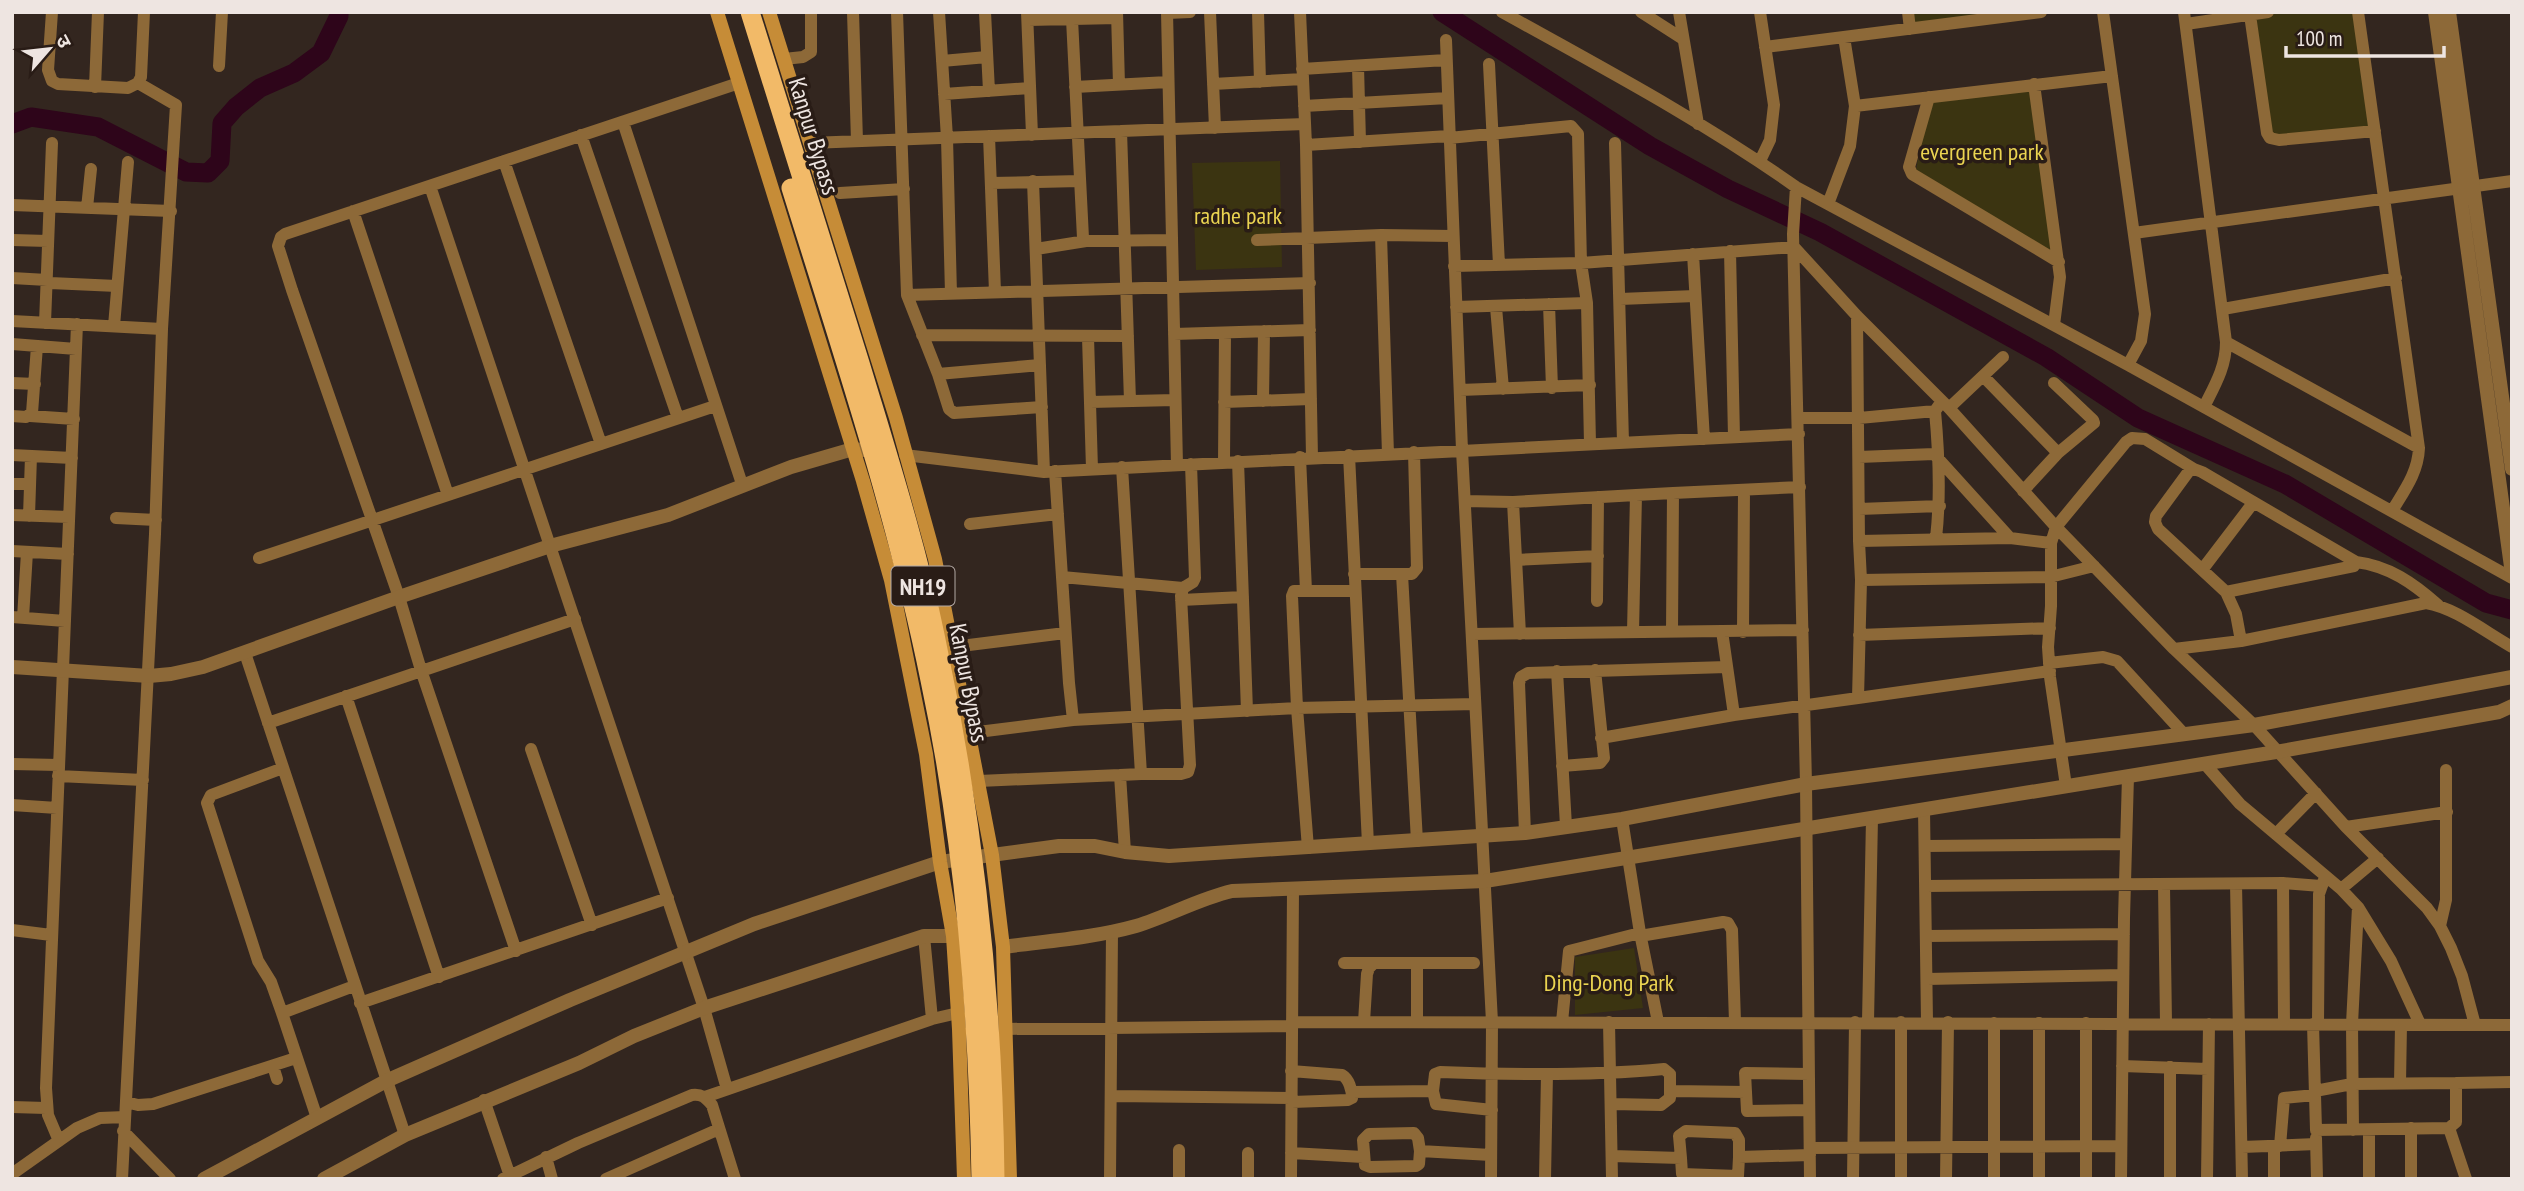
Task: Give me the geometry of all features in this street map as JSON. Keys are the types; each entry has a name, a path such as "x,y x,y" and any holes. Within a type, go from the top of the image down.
{"highway":[{"name":"Kanpur Bypass","path":"736,12 886,499 931,683 950,788 965,900 979,1075 981,1179"},
{"name":"Kanpur Bypass","path":"750,12 901,498 935,633 962,775 979,899 988,986 995,1179"}],"main road":[{"path":"717,12 891,580 926,754 953,936 964,1179"},
{"path":"769,12 896,418 935,559 992,855 1003,947 1010,1179"}],"street":[{"path":"52,12 48,70 52,81 58,84 128,88 138,83 141,77 144,12"},
{"path":"95,86 98,12"},
{"path":"219,66 222,12"},
{"path":"784,59 803,57 811,52 811,12"},
{"path":"853,12 857,141"},
{"path":"897,12 906,295 949,409 954,413 1042,407"},
{"path":"939,12 947,138 951,294"},
{"path":"985,12 989,91"},
{"path":"1177,465 1167,13 1190,12"},
{"path":"1210,12 1215,128"},
{"path":"1258,12 1260,82"},
{"path":"1300,12 1310,283 1311,399 1306,457 1306,591"},
{"path":"1502,12 1698,124 1796,187 2512,576"},
{"path":"1641,12 1683,38"},
{"path":"1679,12 1698,124"},
{"path":"1759,12 1774,105 1770,141 1760,162"},
{"path":"1908,12 1910,29"},
{"path":"2103,12 2134,233 2144,327 2141,341 2128,366"},
{"path":"2204,407 2221,374 2226,356 2226,342 2185,18 2268,12"},
{"path":"2358,12 2419,448 2415,474 2392,511"},
{"path":"2435,12 2512,469"},
{"path":"2449,12 2466,186"},
{"path":"1765,47 2032,13"},
{"path":"1032,135 1027,16 1072,19 1117,15 1119,85"},
{"path":"2250,15 2267,133 2270,138 2279,140 2375,131"},
{"path":"1072,19 1083,238 1086,242"},
{"path":"1828,204 1850,146 1855,106 1844,37"},
{"path":"1446,40 1462,450 1492,1022 1491,1179"},
{"path":"942,61 988,57"},
{"path":"1213,84 1260,82 1358,65 1446,60"},
{"path":"1489,64 1499,265"},
{"path":"1358,65 1360,142"},
{"path":"1855,106 2112,76"},
{"path":"1075,87 1168,82"},
{"path":"122,1179 149,676 162,329 176,105 138,83"},
{"path":"516,951 399,597 278,246 285,234 738,83"},
{"path":"2034,83 2059,262 2059,291 2054,326"},
{"path":"944,94 1030,88"},
{"path":"1929,97 1909,167 1912,174 2059,262"},
{"path":"1304,106 1448,98"},
{"path":"622,121 742,484"},
{"path":"810,143 1305,124"},
{"path":"1306,145 1493,134 1571,126 1576,129 1581,262 1587,303 1590,444"},
{"path":"1121,131 1130,401"},
{"path":"581,135 678,418"},
{"path":"989,136 995,292"},
{"path":"45,323 52,143"},
{"path":"1615,143 1623,442"},
{"path":"504,161 601,444"},
{"path":"114,326 128,162"},
{"path":"88,208 90,169"},
{"path":"1033,181 1042,407 1058,514 1073,720"},
{"path":"991,183 1080,181"},
{"path":"2134,233 2512,181"},
{"path":"430,186 705,1008 727,1089"},
{"path":"1796,187 1794,240 1807,828 1810,1179"},
{"path":"840,193 904,189"},
{"path":"12,205 171,211"},
{"path":"353,211 448,495"},
{"path":"1257,240 1381,235 1453,236"},
{"path":"1381,235 1388,454"},
{"path":"12,240 48,241"},
{"path":"1036,249 1086,242 1171,240"},
{"path":"1454,266 1619,260 1730,251 1794,240"},
{"path":"1794,240 1857,316 1942,407 2174,649 2254,725 2346,827 2411,890 2440,926 2451,948 2462,976 2474,1025"},
{"path":"1730,251 1734,437"},
{"path":"1693,254 1704,439"},
{"path":"12,278 117,286"},
{"path":"2223,309 2396,278"},
{"path":"906,295 1310,283"},
{"path":"1620,299 1695,296"},
{"path":"1456,307 1587,303"},
{"path":"1549,304 1552,388"},
{"path":"1496,307 1503,389"},
{"path":"1857,316 1861,580 1858,698"},
{"path":"12,321 162,329"},
{"path":"59,1141 46,1108 78,324"},
{"path":"1174,334 1310,330"},
{"path":"1263,401 1264,331"},
{"path":"1225,333 1224,402 1243,597 1247,711"},
{"path":"922,335 1128,336"},
{"path":"1088,337 1092,469"},
{"path":"2226,342 2419,448"},
{"path":"12,344 76,349"},
{"path":"30,416 33,409 37,346"},
{"path":"1798,418 1859,418 1942,407 2003,357"},
{"path":"938,374 1040,365"},
{"path":"2498,375 2512,576"},
{"path":"1983,376 2058,453"},
{"path":"12,383 35,384"},
{"path":"2023,491 2058,453 2093,425 2094,421 2054,383"},
{"path":"1460,390 1590,385"},
{"path":"1224,402 1311,399"},
{"path":"1090,402 1175,400"},
{"path":"259,558 715,406"},
{"path":"1936,538 1940,506 1942,407"},
{"path":"12,416 74,419"},
{"path":"12,667 149,676 204,667 550,546 668,514 742,484 853,449 1050,471 1799,434"},
{"path":"2066,786 2049,667 2051,543 2056,527 2132,438 2145,439 2356,562 2389,570 2418,587 2438,605 2512,647"},
{"path":"1354,574 1402,574 1412,573 1417,568 1414,452"},
{"path":"1859,457 1934,454 2010,538"},
{"path":"12,455 72,458"},
{"path":"1349,455 1368,844"},
{"path":"29,516 31,456"},
{"path":"979,780 1188,772 1190,765 1182,594 1195,579 1191,464"},
{"path":"1122,467 1141,774"},
{"path":"2194,469 2189,471 2156,516 2155,522 2158,529 2226,593 2236,614 2241,641"},
{"path":"12,484 30,484"},
{"path":"1465,501 1513,502 1800,487"},
{"path":"1743,632 1744,491"},
{"path":"1672,632 1673,493"},
{"path":"1633,632 1636,495"},
{"path":"1597,601 1598,497"},
{"path":"1513,502 1520,634"},
{"path":"2202,570 2253,503"},
{"path":"1859,509 1940,506"},
{"path":"970,524 1058,514"},
{"path":"12,515 69,517"},
{"path":"116,518 156,520"},
{"path":"1859,541 2010,538 2051,543"},
{"path":"12,551 68,554"},
{"path":"27,552 19,589 18,617 65,621"},
{"path":"1516,560 1598,556"},
{"path":"2226,593 2354,566 2356,562"},
{"path":"1861,580 2050,577 2094,566"},
{"path":"1402,574 1417,841"},
{"path":"1062,577 1129,582 1182,594 1243,597"},
{"path":"1308,848 1297,708 1292,596 1294,591 1355,591"},
{"path":"2174,649 2241,641 2426,603 2438,605"},
{"path":"268,723 575,619"},
{"path":"1859,635 2050,628"},
{"path":"1472,634 1803,630"},
{"path":"1722,631 1734,715"},
{"path":"953,647 1065,633"},
{"path":"245,653 405,1135"},
{"path":"1601,737 1734,715 1804,707 2103,657 2117,661 2184,734"},
{"path":"1525,833 1519,683 1521,677 1528,673 1557,671 1727,667"},
{"path":"1562,766 1600,763 1605,754 1595,670"},
{"path":"1557,671 1566,826"},
{"path":"204,1179 386,1081 570,1000 754,924 940,862 1059,846 1095,846 1170,856 1525,833 1622,819 1806,784 2254,725 2512,677"},
{"path":"346,696 439,977"},
{"path":"970,733 1073,720 1297,708 1475,704"},
{"path":"1003,947 1112,932 1137,925 1206,897 1232,891 1485,881 2278,751 2499,712 2512,706"},
{"path":"531,749 592,925"},
{"path":"2204,763 2240,804 2276,834 2323,881 2341,889 2358,907 2391,961 2420,1024"},
{"path":"12,764 143,780"},
{"path":"283,768 211,795 207,803 258,961 271,982 317,1118"},
{"path":"2440,926 2446,900 2446,770"},
{"path":"1120,775 1125,852"},
{"path":"2121,1179 2123,934 2128,776"},
{"path":"2276,834 2316,793"},
{"path":"12,805 57,808"},
{"path":"1924,809 1927,1022"},
{"path":"2346,827 2446,812"},
{"path":"1868,1022 1872,818"},
{"path":"1622,819 1640,934 1658,1022"},
{"path":"1925,846 2126,844"},
{"path":"2341,889 2378,858"},
{"path":"1925,886 2164,886 2323,881"},
{"path":"2317,1179 2315,1093 2318,906 2323,881"},
{"path":"2283,883 2284,1024"},
{"path":"2236,884 2242,1179"},
{"path":"2164,886 2166,1023"},
{"path":"1291,1179 1293,890"},
{"path":"360,1003 668,898"},
{"path":"2353,1130 2353,1024 2358,907"},
{"path":"1562,1022 1569,951 1640,934 1723,922 1731,923 1732,930 1735,1022"},
{"path":"12,930 51,935"},
{"path":"1110,1179 1112,932"},
{"path":"1926,936 2123,934"},
{"path":"324,1179 405,1135 705,1008 925,936 953,936"},
{"path":"925,936 932,1019"},
{"path":"1344,963 1474,962"},
{"path":"1364,1021 1367,974 1374,963"},
{"path":"1417,963 1417,1021"},
{"path":"1927,979 2123,975"},
{"path":"282,1013 354,986"},
{"path":"484,1100 508,1178 546,1157 692,1095 705,1097 932,1019 958,1013"},
{"path":"1006,1029 1364,1021 2512,1025"},
{"path":"1609,1022 1612,1179"},
{"path":"1853,1179 1854,1022"},
{"path":"1900,1179 1901,1022"},
{"path":"1946,1179 1948,1023"},
{"path":"1994,1023 1994,1179"},
{"path":"2039,1023 2039,1179"},
{"path":"2085,1179 2086,1023"},
{"path":"2207,1179 2208,1024"},
{"path":"2400,1083 2401,1025"},
{"path":"126,1102 138,1105 153,1104 296,1058"},
{"path":"273,1066 277,1079"},
{"path":"2123,1066 2208,1069"},
{"path":"2170,1067 2170,1179"},
{"path":"1492,1110 1436,1104 1433,1091 1435,1074 1610,1074 1664,1069 1670,1074 1670,1098 1661,1105 1612,1104"},
{"path":"1112,1096 1292,1100 1352,1098 1347,1080 1342,1075 1292,1071"},
{"path":"1809,1074 1745,1073 1747,1111 1809,1110"},
{"path":"1545,1179 1547,1074"},
{"path":"2274,1179 2284,1098 2352,1084 2512,1082"},
{"path":"2316,1130 2449,1128 2456,1122 2456,1083"},
{"path":"1352,1092 1433,1091"},
{"path":"1671,1091 1746,1092"},
{"path":"705,1097 712,1105 735,1179"},
{"path":"12,1107 46,1108"},
{"path":"12,1174 77,1128 100,1118 125,1117"},
{"path":"2411,1128 2411,1179"},
{"path":"2449,1128 2466,1179"},
{"path":"606,1179 627,1175 719,1129"},
{"path":"2369,1130 2369,1179"},
{"path":"123,1131 170,1179"},
{"path":"1686,1131 1735,1133 1739,1140 1739,1157 1738,1176 1682,1174 1679,1136 1686,1131"},
{"path":"1414,1133 1418,1138 1420,1151 1419,1164 1413,1167 1370,1167 1365,1165 1363,1140 1369,1134 1414,1133"},
{"path":"2242,1147 2316,1144"},
{"path":"1739,1157 1853,1148 2121,1146"},
{"path":"1179,1150 1179,1179"},
{"path":"1420,1151 1491,1155"},
{"path":"1248,1153 1248,1179"},
{"path":"1291,1153 1363,1157"},
{"path":"1612,1156 1681,1158"},
{"path":"546,1157 552,1179"}],"green space":[{"path":"1906,12 2026,12 1908,30"},
{"path":"2268,12 2358,12 2375,129 2272,138 2253,15"},
{"name":"evergreen park","path":"2033,85 2057,262 1914,181 1929,98"},
{"name":"radhe park","path":"1280,161 1282,267 1196,270 1192,163"},
{"name":"Ding-Dong Park","path":"1634,948 1643,1008 1575,1015 1575,957"}],"waterway":[{"path":"12,124 31,117 98,127 186,172 208,173 220,161 222,123 236,107 260,88 294,73 321,53 339,12"},
{"path":"1442,12 1650,146 1728,189 1820,232 2046,357 2138,418 2285,484 2486,603 2512,610"}]}
